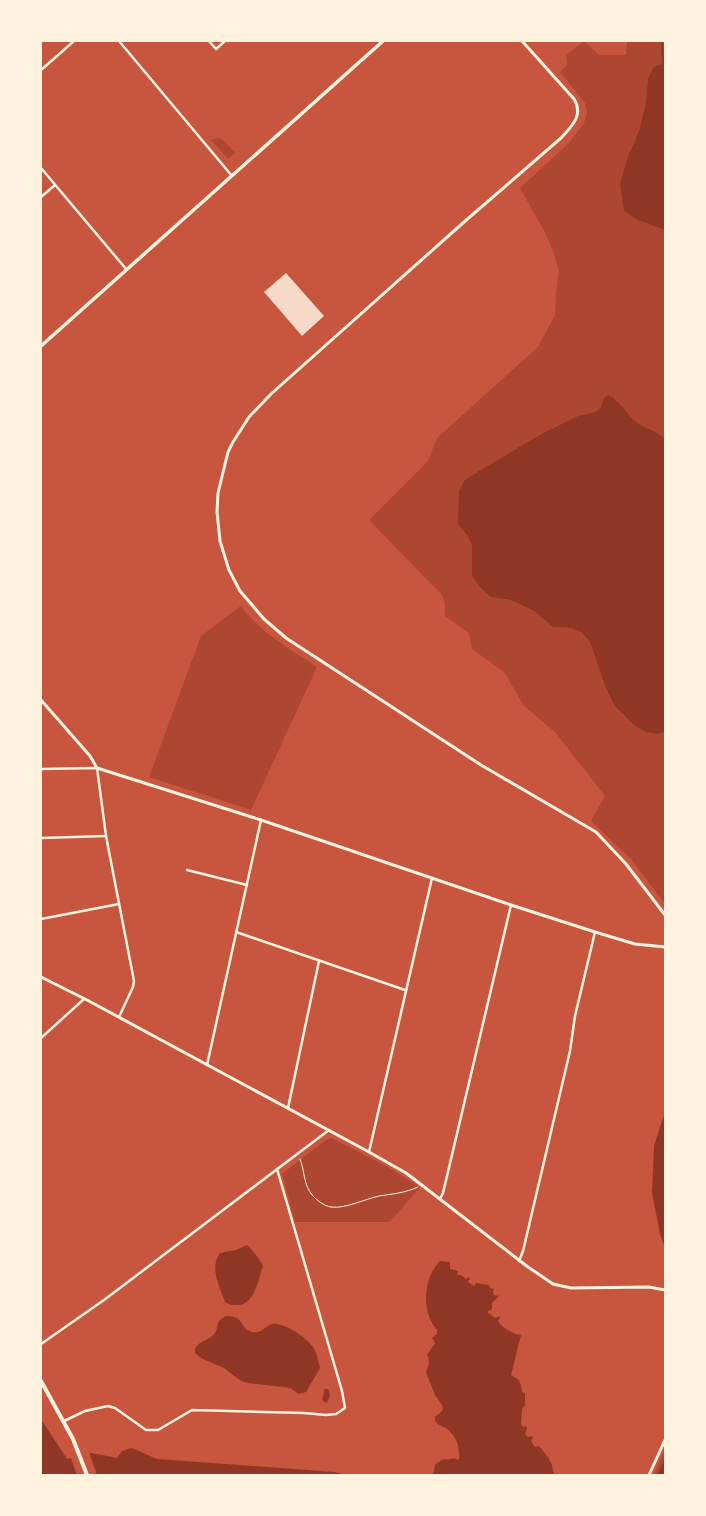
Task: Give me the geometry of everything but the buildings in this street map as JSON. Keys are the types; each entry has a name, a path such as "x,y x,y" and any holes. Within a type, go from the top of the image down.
{"main road":[{"path":"41,346 383,41"},
{"path":"41,1381 64,1421 79,1453 87,1475"}],"street":[{"path":"41,70 74,41"},
{"path":"119,41 232,176"},
{"path":"209,41 216,49 225,41"},
{"path":"522,41 574,99 578,105 577,118 561,138 295,372 249,417 232,442 228,452 218,493 217,512 220,541 229,570 240,591 254,609 277,631 481,765 596,832 626,864 665,915"},
{"path":"41,168 126,269"},
{"path":"41,197 55,185"},
{"path":"41,700 90,756 97,768 106,836 134,981 133,987 119,1018"},
{"path":"41,769 97,768 261,820 595,932 635,944 665,947"},
{"path":"207,1066 261,820"},
{"path":"41,838 106,836"},
{"path":"187,870 247,885"},
{"path":"369,1152 432,878"},
{"path":"41,919 119,904"},
{"path":"440,1200 443,1193 511,905"},
{"path":"236,932 406,990"},
{"path":"519,1261 523,1251 570,1051 575,1016 595,932"},
{"path":"288,1108 319,961"},
{"path":"41,977 329,1130 406,1174 545,1280 562,1287 649,1287 665,1290"},
{"path":"41,1038 84,999"},
{"path":"41,1344 104,1300 329,1130"},
{"path":"64,1421 85,1411 108,1406 115,1408 146,1430 158,1430 192,1410 326,1415 336,1414 345,1408 342,1390 277,1169"},
{"path":"649,1475 665,1440"}],"path":[{"path":"297,1154 301,1160 303,1176 310,1192 319,1202 326,1206 333,1207 378,1196 402,1193 422,1185"}],"shaded area":[{"path":"584,41 599,55 626,55 627,41 665,41 665,66 663,64 648,78 646,103 639,131 628,156 655,225 665,230 665,440 657,433 634,420 616,399 604,398 601,407 595,412 578,416 541,434 484,468 459,491 463,532 468,537 472,545 472,576 479,586 490,597 511,600 534,611 553,627 571,628 581,632 590,642 605,686 615,707 623,716 657,734 665,732 665,904 631,859 591,821 605,796 555,732 524,706 504,672 472,649 469,633 445,616 445,604 442,595 369,520 428,461 437,438 538,347 555,315 559,270 552,248 543,229 520,188 569,143 584,123 587,112 585,103 560,72 567,65 566,55"},
{"path":"663,64 665,66 665,230 638,220 624,211 620,184 628,156 639,131 646,103 648,78 654,67"},
{"path":"217,138 222,139 235,153 228,159 211,140"},
{"path":"608,395 618,402 636,422 657,433 665,440 665,732 657,734 646,732 634,725 615,707 605,686 590,642 581,632 571,628 553,627 534,611 511,600 490,597 479,586 472,576 472,545 458,524 459,491 465,480 541,434 578,416 595,412 601,407 604,398"},
{"path":"241,606 266,632 317,667 251,810 149,777 201,636"},
{"path":"665,1112 665,1248 660,1234 652,1193 654,1146"},
{"path":"332,1138 386,1166 420,1187 390,1222 295,1222 282,1174 327,1139"},
{"path":"247,1245 263,1266 255,1290 248,1301 237,1305 230,1304 225,1302 218,1284 215,1265 220,1253 236,1250"},
{"path":"440,1261 450,1262 450,1269 458,1271 457,1275 461,1275 466,1279 469,1277 470,1279 468,1282 474,1286 476,1283 489,1285 490,1288 494,1289 494,1295 500,1295 492,1303 492,1309 487,1312 495,1318 501,1316 498,1321 502,1326 511,1332 521,1335 511,1375 519,1380 522,1392 525,1393 525,1405 522,1409 521,1424 523,1427 526,1426 527,1429 525,1434 528,1437 533,1437 531,1441 535,1447 539,1446 547,1456 552,1464 555,1475 433,1475 435,1465 441,1460 454,1458 457,1460 459,1459 459,1450 455,1438 446,1428 435,1421 435,1417 443,1410 426,1372 429,1362 427,1355 435,1343 432,1338 437,1334 437,1330 428,1314 426,1305 427,1286 434,1268"},
{"path":"225,1316 232,1316 236,1318 245,1328 252,1332 258,1332 269,1325 277,1324 294,1331 306,1339 314,1349 320,1368 306,1392 299,1394 290,1388 241,1381 224,1368 201,1358 195,1353 195,1349 199,1344 213,1336 216,1332 219,1321"},
{"path":"324,1389 328,1389 330,1395 327,1403 322,1400"},
{"path":"41,1419 67,1459 91,1453 117,1458 122,1451 132,1448 157,1459 334,1472 347,1475 41,1475"},
{"path":"665,1450 665,1458 657,1475 654,1475"},
{"path":"665,1458 665,1475 657,1475"}],"pier":[{"path":"89,1452 97,1475 77,1475 70,1456"}],"waterway":[{"path":"662,41 663,64"}]}
